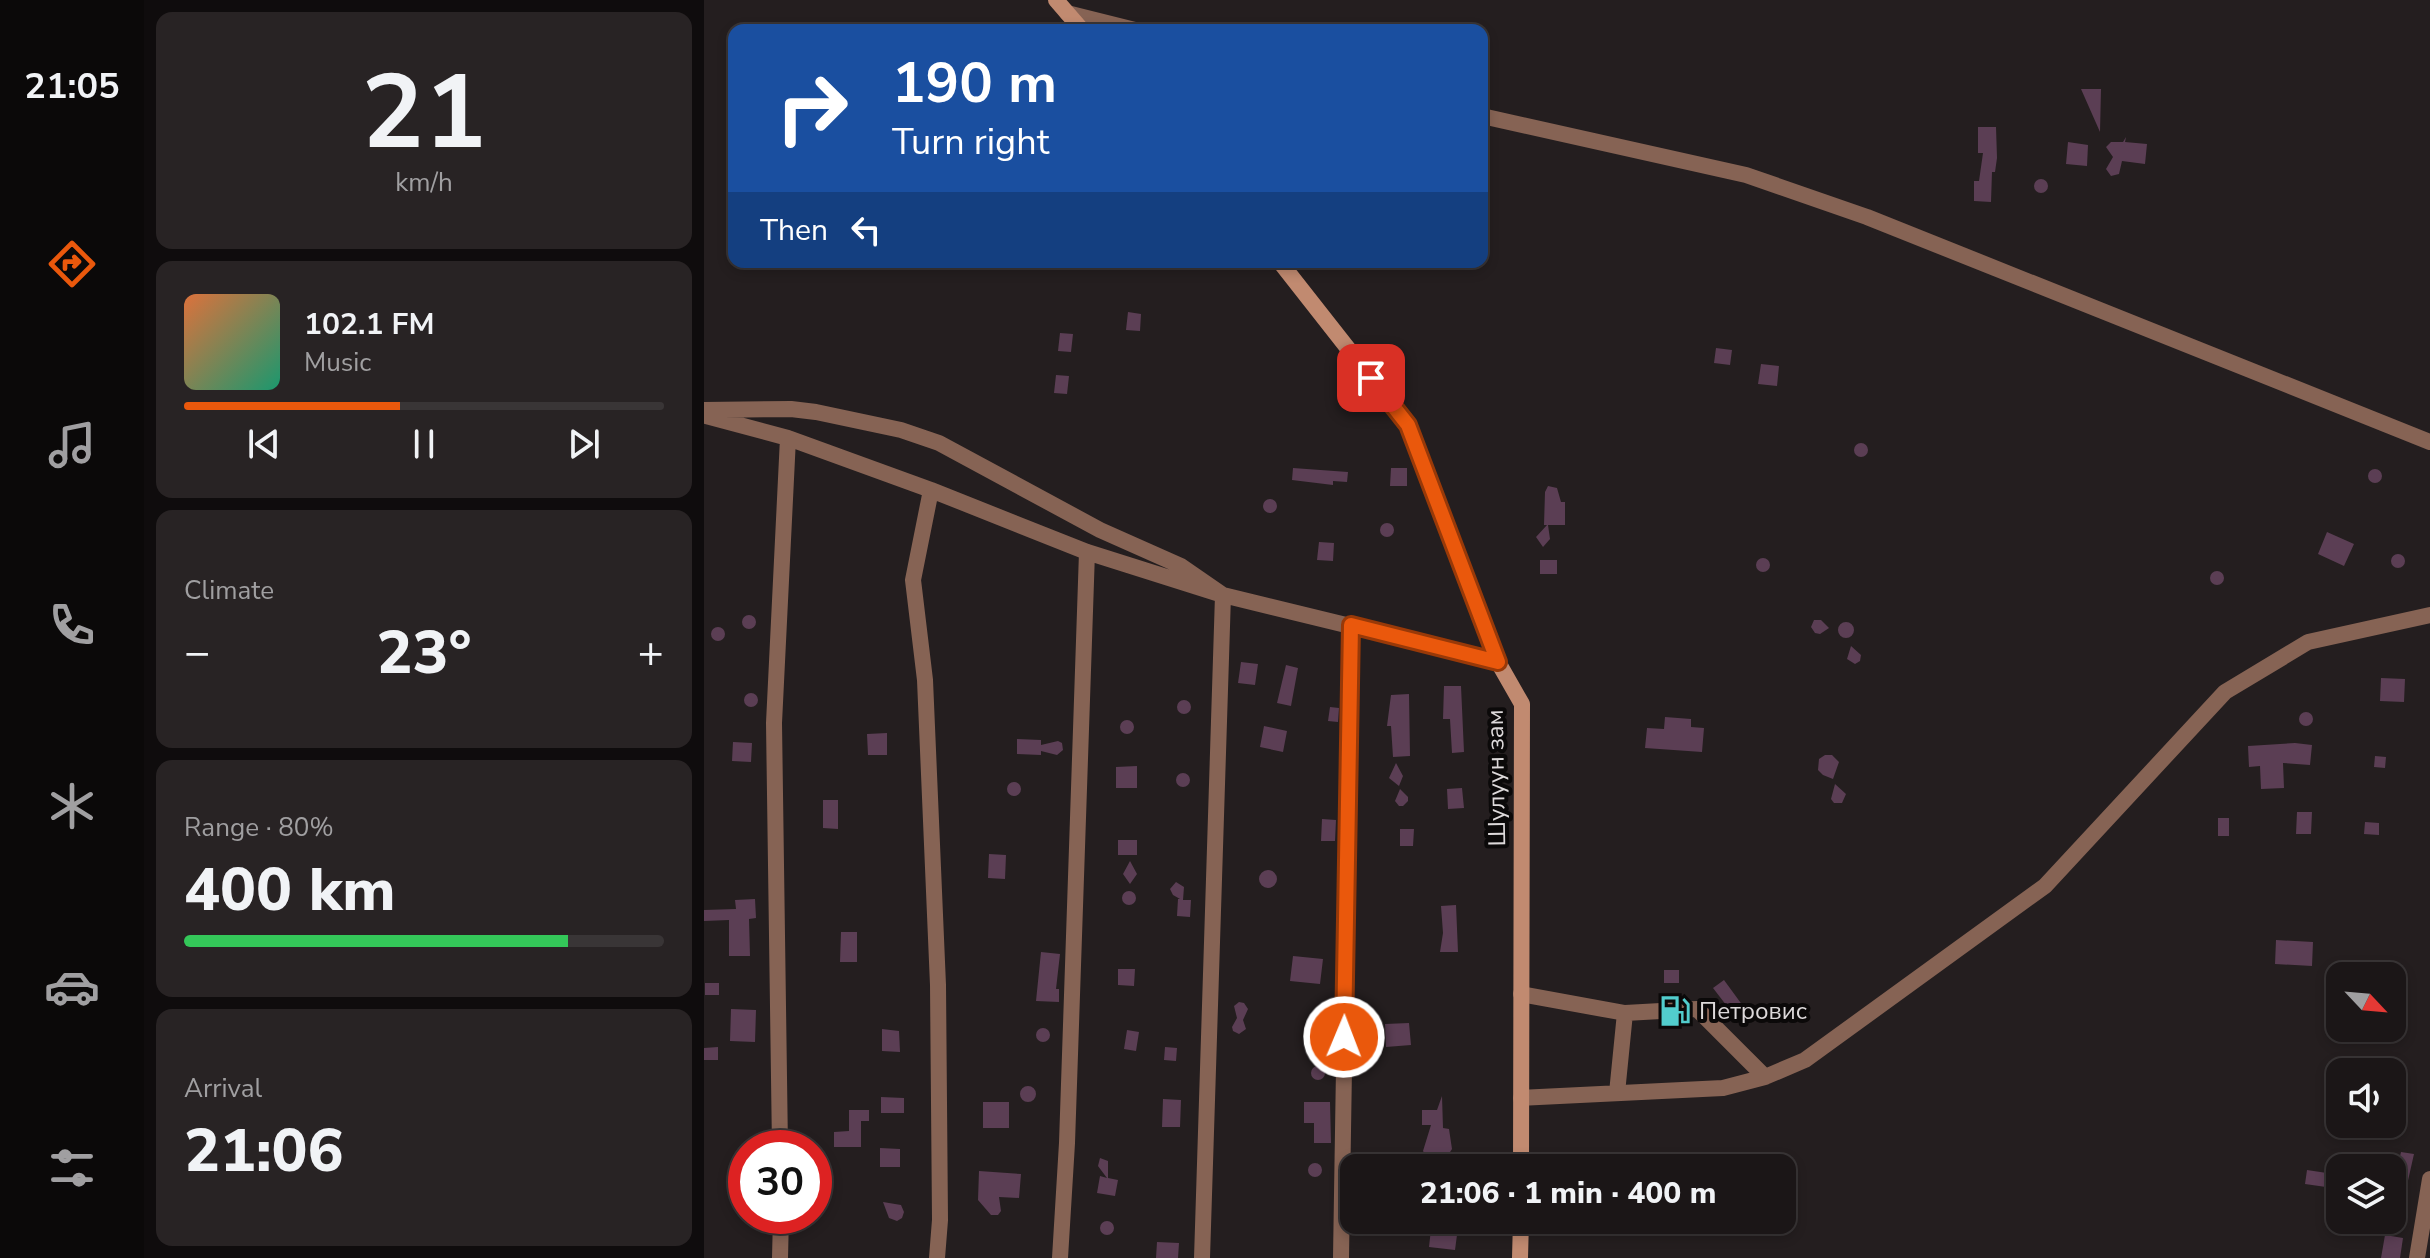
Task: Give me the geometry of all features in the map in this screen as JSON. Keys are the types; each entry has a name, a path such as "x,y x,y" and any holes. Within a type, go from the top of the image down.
{"street":[{"path":"1062,6 1077,24"},
{"path":"1062,6 1117,24"},
{"path":"1488,117 1759,180 1867,217 2430,442"},
{"name":"Шулуун зам","path":"1285,268 1408,425 1498,662 1522,704 1521,1154"},
{"path":"704,413 791,409 816,412 901,430 939,443 1100,530 1181,566 1223,595"},
{"path":"704,413 788,438 1087,552 1223,595 1498,662"},
{"path":"780,1130 774,723 788,438"},
{"path":"931,490 913,580 925,680 938,985 940,1220 937,1258"},
{"path":"1060,1258 1067,1143 1087,552"},
{"path":"1202,1258 1223,595"},
{"path":"1521,1098 1723,1088 1765,1077 1805,1060 2045,886 2225,692 2308,642 2430,615"},
{"path":"1341,1258 1351,625"},
{"path":"1521,994 1625,1013 1697,1009 1765,1077"},
{"path":"1617,1093 1625,1013"},
{"path":"2417,1258 2430,1179"},
{"path":"780,1258 781,1234"},
{"path":"1520,1258 1521,1234"}],"building":[{"path":"2081,89 2101,89 2100,132"},
{"path":"1978,127 1996,127 1997,158 1995,172 1992,172 1991,202 1974,201 1974,181 1979,181 1983,153 1978,153"},
{"path":"2126,137 2125,142 2147,144 2145,164 2122,161 2119,174 2111,176 2106,169 2113,157 2106,147 2111,142 2123,142"},
{"path":"2068,142 2088,145 2087,166 2066,164"},
{"path":"2041,179 2048,186 2041,193 2034,186"},
{"path":"1128,312 1141,314 1140,331 1126,330"},
{"path":"1060,333 1073,334 1071,352 1058,351"},
{"path":"1716,348 1732,350 1730,365 1714,363"},
{"path":"1761,364 1779,366 1777,386 1758,384"},
{"path":"1056,375 1069,376 1067,394 1054,393"},
{"path":"1861,443 1868,450 1861,457 1854,450"},
{"path":"1293,468 1348,472 1347,482 1333,481 1333,485 1292,480"},
{"path":"1391,468 1407,468 1407,486 1390,486"},
{"path":"2375,469 2382,476 2375,483 2368,476"},
{"path":"1548,486 1557,488 1561,502 1565,502 1565,525 1548,525 1550,539 1543,547 1536,537 1547,525 1544,525"},
{"path":"1270,499 1277,506 1270,513 1263,506"},
{"path":"1387,523 1394,530 1387,537 1380,530"},
{"path":"2327,532 2354,544 2344,566 2318,554"},
{"path":"1319,542 1334,543 1333,561 1317,560"},
{"path":"2398,554 2405,561 2398,568 2391,561"},
{"path":"1763,558 1770,565 1763,572 1756,565"},
{"path":"1540,560 1557,560 1557,574 1540,574"},
{"path":"2217,571 2224,578 2217,585 2210,578"},
{"path":"749,615 756,622 749,629 742,622"},
{"path":"1814,620 1821,620 1829,628 1820,634 1815,633 1811,627"},
{"path":"1846,622 1854,630 1846,638 1838,630"},
{"path":"718,627 725,634 718,641 711,634"},
{"path":"1851,646 1861,655 1860,661 1855,664 1847,659"},
{"path":"1241,662 1258,664 1255,685 1238,683"},
{"path":"1286,665 1298,668 1291,706 1277,703"},
{"path":"2381,678 2405,679 2404,702 2380,701"},
{"path":"1444,686 1461,686 1464,752 1452,753 1450,719 1443,719"},
{"path":"751,693 758,700 751,707 744,700"},
{"path":"1409,694 1410,756 1393,757 1391,726 1387,726 1391,695"},
{"path":"1184,700 1191,707 1184,714 1177,707"},
{"path":"1330,707 1339,708 1338,722 1328,721"},
{"path":"2306,712 2313,719 2306,726 2299,719"},
{"path":"1665,717 1691,719 1691,727 1704,728 1702,752 1645,748 1647,728 1664,729"},
{"path":"1127,720 1134,727 1127,734 1120,727"},
{"path":"1264,726 1287,731 1283,752 1260,747"},
{"path":"887,733 887,755 868,755 867,734"},
{"path":"1017,739 1041,740 1041,745 1058,741 1062,743 1063,750 1057,755 1041,751 1041,755 1017,754"},
{"path":"733,742 752,743 751,762 732,761"},
{"path":"2312,745 2310,765 2283,763 2284,788 2261,789 2260,766 2249,767 2248,746"},
{"path":"1832,755 1839,762 1833,779 1818,770 1819,759"},
{"path":"2375,756 2386,757 2385,768 2374,767"},
{"path":"1396,763 1403,776 1399,786 1389,778"},
{"path":"1137,766 1137,788 1116,788 1116,767"},
{"path":"1183,773 1190,780 1183,787 1176,780"},
{"path":"1014,782 1021,789 1014,796 1007,789"},
{"path":"1835,784 1846,794 1842,803 1834,803 1831,799"},
{"path":"1462,788 1464,808 1448,809 1447,789"},
{"path":"1400,789 1408,797 1403,806 1395,801"},
{"path":"823,800 838,800 838,829 823,828"},
{"path":"2297,812 2312,812 2311,834 2296,834"},
{"path":"2218,818 2229,818 2229,836 2218,836"},
{"path":"1322,819 1336,820 1335,841 1321,841"},
{"path":"2365,822 2379,823 2379,835 2364,834"},
{"path":"1400,829 1414,829 1413,846 1400,846"},
{"path":"1118,840 1137,840 1137,855 1118,855"},
{"path":"989,854 1006,855 1005,879 988,878"},
{"path":"1130,861 1137,874 1130,884 1123,874"},
{"path":"1268,870 1277,879 1268,888 1259,879"},
{"path":"1176,882 1184,887 1183,900 1191,900 1190,917 1177,916 1180,899 1170,889"},
{"path":"1129,891 1136,898 1129,905 1122,898"},
{"path":"755,899 756,918 749,919 750,956 729,956 729,920 704,921 704,910 736,909 735,900"},
{"path":"1456,905 1458,952 1440,952 1443,933 1441,906"},
{"path":"841,932 857,932 857,962 840,962"},
{"path":"2276,940 2313,942 2312,966 2275,964"},
{"path":"1041,952 1060,954 1056,989 1059,989 1059,1002 1036,1001"},
{"path":"1293,956 1323,959 1320,984 1290,981"},
{"path":"1118,969 1135,969 1134,986 1118,985"},
{"path":"1664,970 1679,970 1679,983 1664,983"},
{"path":"1724,980 1743,1006 1733,1014 1713,988"},
{"path":"705,983 719,983 719,995 705,995"},
{"path":"1239,1002 1248,1009 1243,1020 1246,1029 1239,1034 1232,1027 1237,1018 1234,1006"},
{"path":"731,1009 756,1010 755,1042 730,1041"},
{"path":"1409,1023 1411,1045 1386,1047 1385,1024"},
{"path":"1043,1028 1050,1035 1043,1042 1036,1035"},
{"path":"882,1029 899,1031 900,1052 882,1051"},
{"path":"1127,1030 1139,1032 1136,1051 1124,1049"},
{"path":"718,1047 718,1060 704,1060 704,1048"},
{"path":"1165,1047 1177,1048 1176,1061 1164,1060"},
{"path":"1318,1066 1325,1073 1318,1080 1311,1073"},
{"path":"1028,1086 1036,1094 1028,1102 1020,1094"},
{"path":"1442,1096 1443,1128 1449,1129 1452,1149 1449,1154 1425,1154 1423,1151 1431,1125 1422,1125 1422,1110 1437,1110"},
{"path":"881,1097 904,1098 904,1113 881,1113"},
{"path":"1163,1099 1181,1100 1180,1127 1162,1127"},
{"path":"983,1102 1009,1102 1009,1128 983,1128"},
{"path":"1304,1102 1330,1102 1331,1143 1314,1143 1314,1123 1304,1123"},
{"path":"849,1110 869,1110 869,1121 861,1121 861,1147 834,1147 834,1132 849,1131"},
{"path":"880,1148 900,1149 900,1167 880,1167"},
{"path":"2401,1152 2414,1154 2406,1186 2406,1154"},
{"path":"1100,1158 1108,1161 1108,1178 1118,1180 1115,1196 1097,1193 1100,1176 1107,1178 1098,1166"},
{"path":"1315,1163 1322,1170 1315,1177 1308,1170"},
{"path":"2307,1170 2326,1173 2326,1187 2305,1184"},
{"path":"979,1171 1021,1174 1019,1198 999,1197 1001,1211 998,1215 991,1215 978,1200"},
{"path":"883,1202 901,1205 904,1212 902,1218 897,1221 889,1218"},
{"path":"1107,1221 1114,1228 1107,1235 1100,1228"},
{"path":"1430,1234 1457,1234 1455,1250 1429,1247"},
{"path":"2385,1235 2403,1238 2400,1258 2381,1258"},
{"path":"1157,1242 1179,1243 1178,1258 1156,1258"}],"place":[{"name":"Петровис","path":"1675,1011"}],"route":[{"path":"1344,1037 1351,625 1498,662 1408,425 1371,378"}]}
